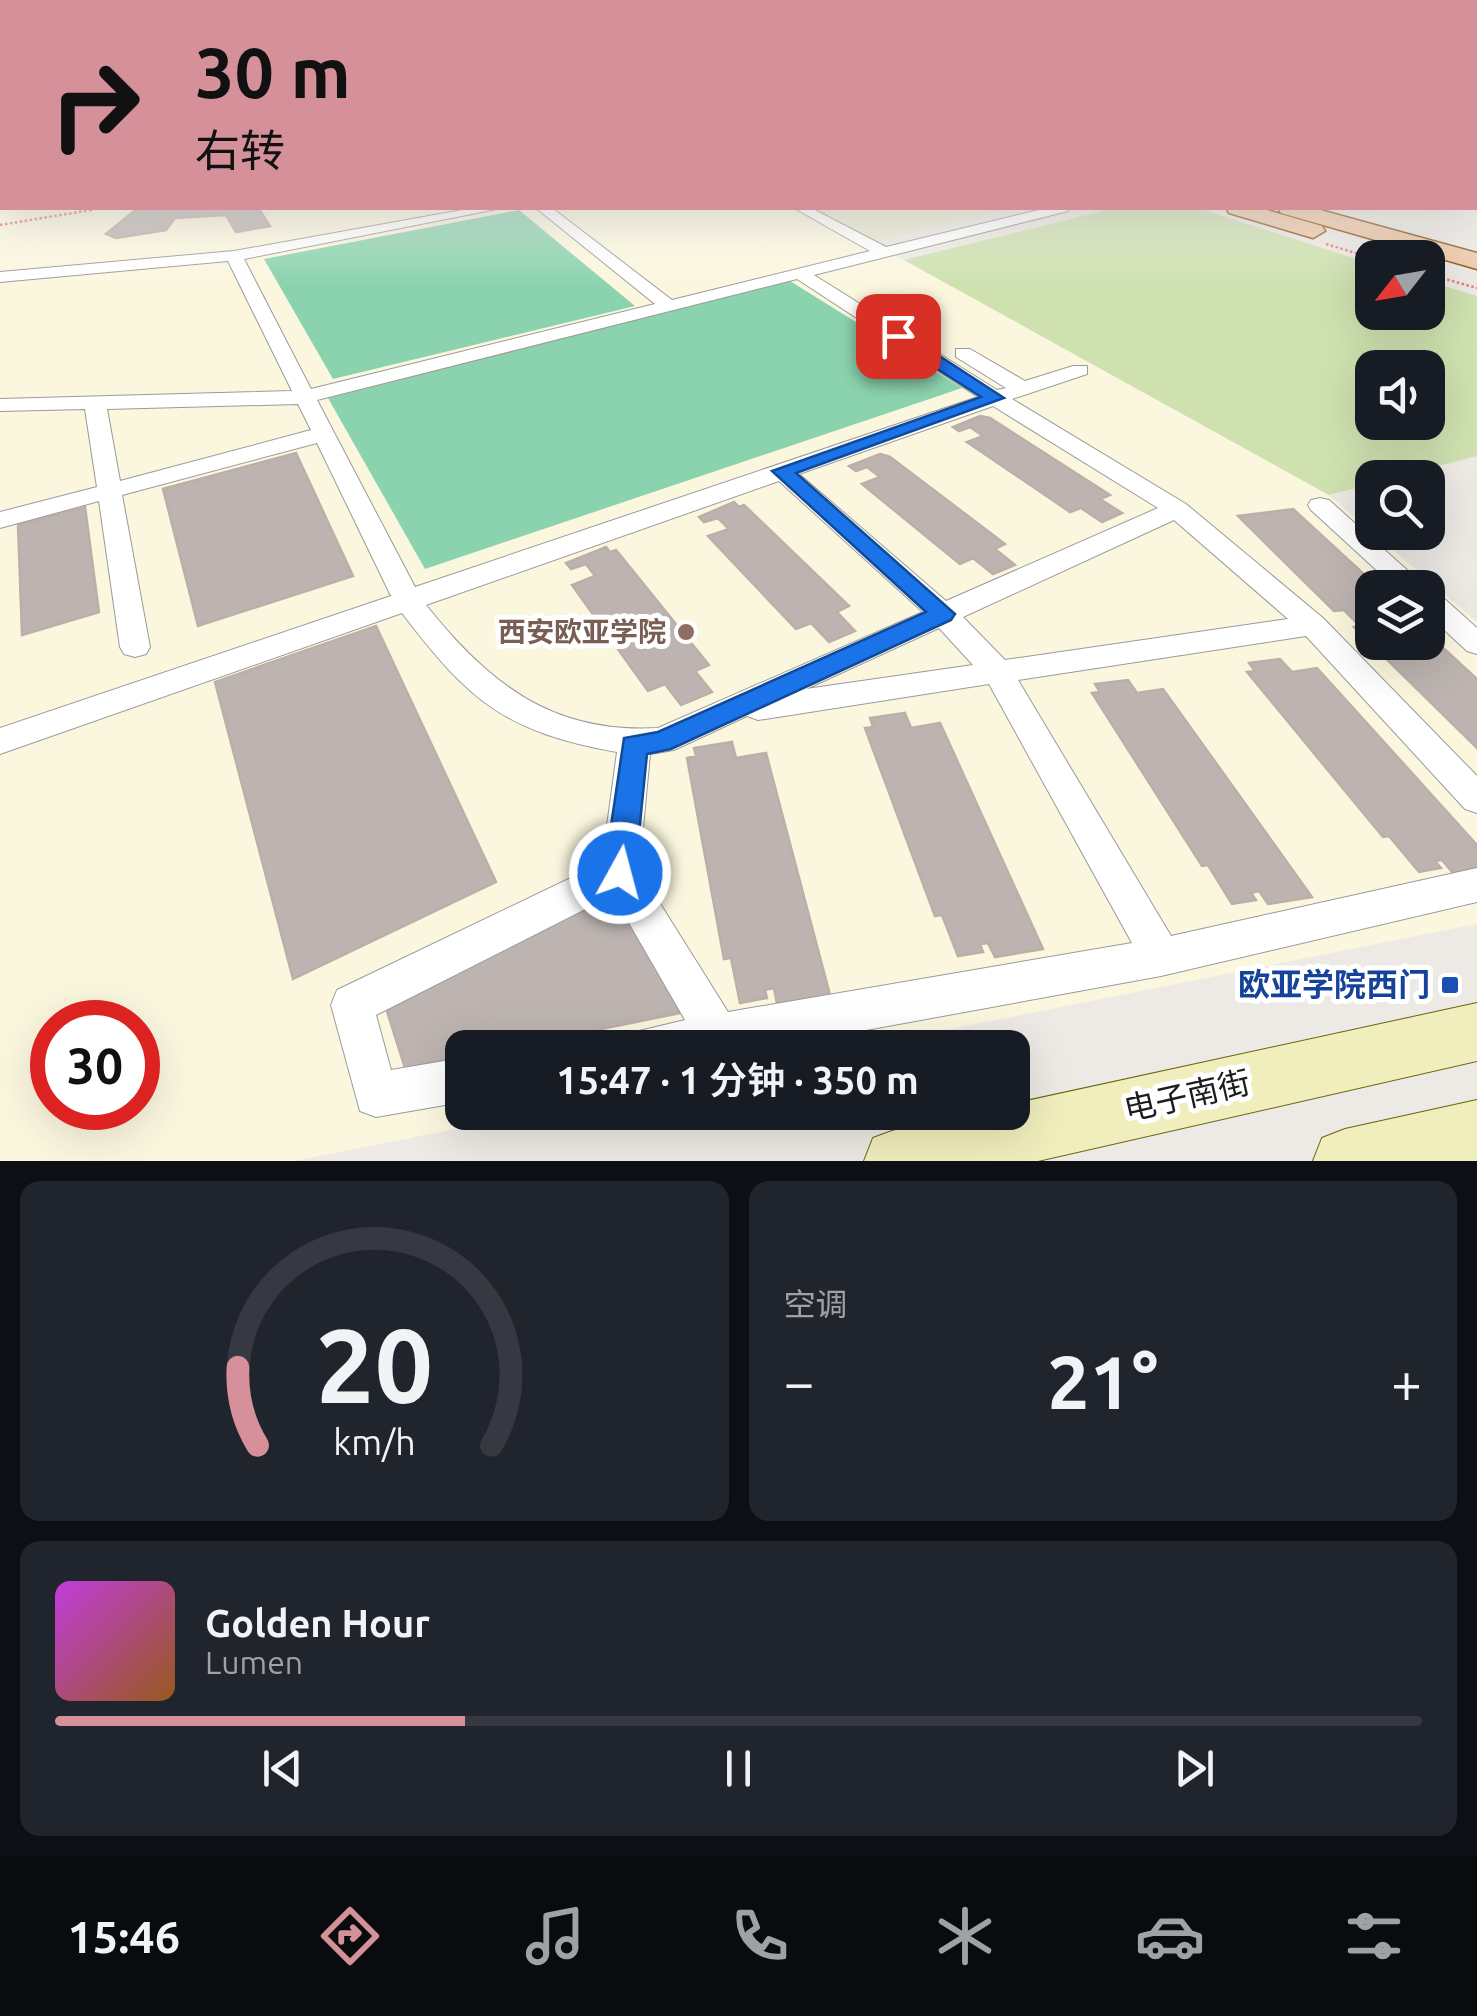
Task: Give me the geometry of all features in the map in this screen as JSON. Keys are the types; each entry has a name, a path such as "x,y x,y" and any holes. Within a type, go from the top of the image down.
{"main road":[{"path":"1244,210 1355,244"},
{"path":"1295,210 1477,262"},
{"path":"1445,271 1477,280"},
{"name":"电子南街","path":"896,1161 1477,1032"},
{"path":"1345,1161 1477,1132"}],"street":[{"path":"0,277 234,256 484,210"},
{"path":"545,210 670,306"},
{"path":"806,210 884,253"},
{"path":"0,405 304,397 1055,210"},
{"path":"234,256 408,601 448,652 486,690 535,715 634,745 662,742 1177,509"},
{"path":"800,274 1177,509 1313,624 1477,799"},
{"path":"963,353 1023,389"},
{"path":"0,741 1080,370"},
{"path":"95,402 135,647"},
{"path":"0,520 323,434"},
{"path":"782,471 943,614 997,671 1162,958"},
{"path":"1320,505 1393,570"},
{"path":"1445,615 1477,644"},
{"path":"722,714 1313,624"},
{"path":"634,745 620,873 715,1030"},
{"path":"445,1083 376,1095 352,1006 620,873"},
{"path":"747,1030 1162,958 1477,885"}],"path":[{"path":"0,225 91,210"},
{"path":"1445,279 1477,288"}],"shaded area":[{"name":"西安欧亚学院","path":"0,210 814,210 1329,495 1355,517 1355,550 1393,550 1416,570 1355,570 1355,660 1445,660 1445,595 1477,622 1477,924 946,1030 445,1030 445,1130 450,1130 294,1161 0,1161"}],"green space":[{"path":"519,210 635,306 333,379 264,259"},
{"path":"814,210 1005,210 872,242"},
{"path":"1107,210 1203,210 1355,259 1355,330 1445,330 1445,286 1477,296 1477,456 1445,464 1445,460 1355,460 1355,488 1329,495 904,260"},
{"path":"790,281 962,388 425,569 328,398"}],"building":[{"path":"136,210 260,210 270,226 236,232 226,215 175,218 166,230 116,238 106,234"},
{"path":"980,416 990,418 1110,495 1100,499 1122,513 1102,522 1081,508 1070,512 967,442 983,436 970,427 959,431 953,427"},
{"path":"296,453 353,576 198,626 163,489"},
{"path":"880,454 890,457 1005,544 995,549 1015,565 993,574 973,558 960,564 862,484 880,477 867,467 856,471 849,466"},
{"path":"734,502 739,507 744,505 849,606 837,612 855,631 829,642 811,623 796,629 708,536 729,529 718,518 704,522 699,517"},
{"path":"85,507 99,612 22,635 18,525"},
{"path":"1293,509 1359,570 1355,570 1355,621 1344,610 1334,611 1238,516"},
{"path":"606,547 610,552 616,550 709,665 695,671 712,692 681,705 665,684 648,691 572,585 595,576 586,564 571,569 566,563"},
{"path":"376,626 496,882 293,979 215,682"},
{"path":"1445,650 1477,679 1477,748 1388,660 1445,660"},
{"path":"1280,659 1292,672 1317,668 1477,845 1477,868 1453,873 1442,860 1435,861 1441,868 1419,872 1389,836 1383,837 1247,672 1255,671 1249,663"},
{"path":"1128,680 1137,693 1163,689 1312,897 1268,904 1259,891 1251,893 1256,900 1232,904 1208,865 1202,866 1092,693 1100,692 1095,684"},
{"path":"905,713 911,728 940,723 1043,949 995,957 988,943 980,944 983,952 958,956 942,915 935,916 865,728 873,727 870,718"},
{"path":"732,742 736,758 766,753 830,995 777,1004 774,988 765,990 767,998 740,1003 731,958 724,959 687,758 696,756 694,748"},
{"path":"614,887 685,1012 596,1030 445,1030 445,1060 405,1068 384,1002"}],"place":[{"name":"西安欧亚学院","path":"686,632"},
{"name":"欧亚学院西门","path":"1450,985"}],"route":[{"path":"620,873 634,745 662,742 943,614 782,471 995,398 898,336"}]}
